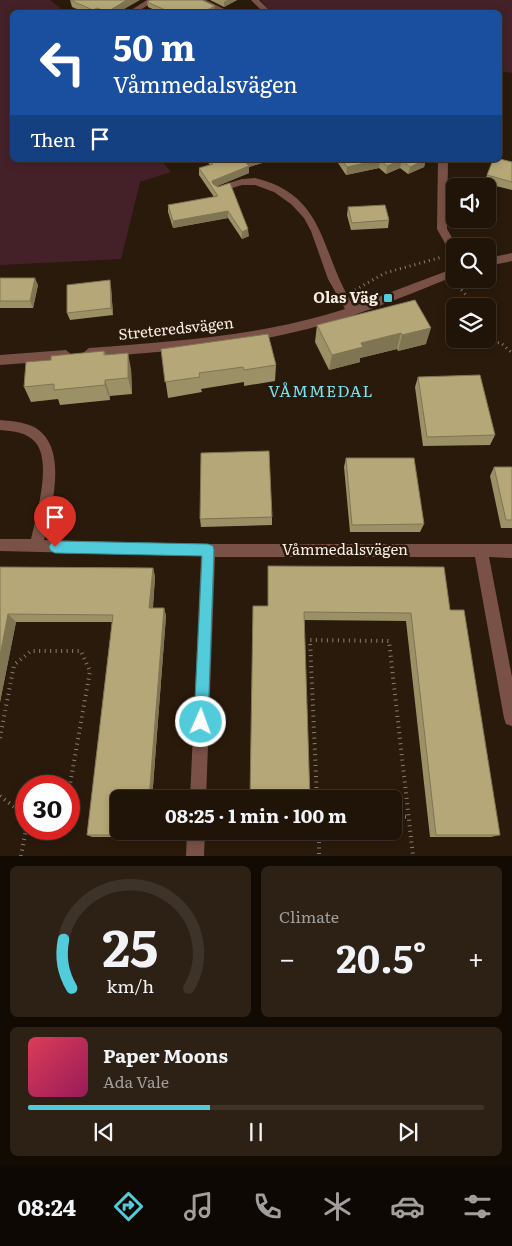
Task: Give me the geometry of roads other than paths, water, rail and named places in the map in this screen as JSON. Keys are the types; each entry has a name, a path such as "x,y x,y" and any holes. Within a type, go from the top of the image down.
{"street":[{"path":"135,10 152,0"},
{"path":"200,0 222,10"},
{"path":"255,0 265,10"},
{"path":"443,162 442,229 446,239"},
{"path":"219,189 238,182 255,181 288,196 298,204 308,214 316,227 338,292 342,300 352,311"},
{"path":"496,260 512,257"},
{"name":"Streteredsvägen","path":"0,360 217,341 287,329 352,311 446,275"},
{"path":"0,425 32,431 44,442 49,455 50,474 36,546"},
{"name":"Våmmedalsvägen","path":"0,545 208,550 512,551"},
{"path":"198,790 208,550"},
{"path":"481,551 512,718"},
{"path":"195,856 196,840"}],"place":[{"name":"Olas Väg","path":"388,298"}],"district":[{"name":"VÅMMEDAL","path":"321,391"}]}
